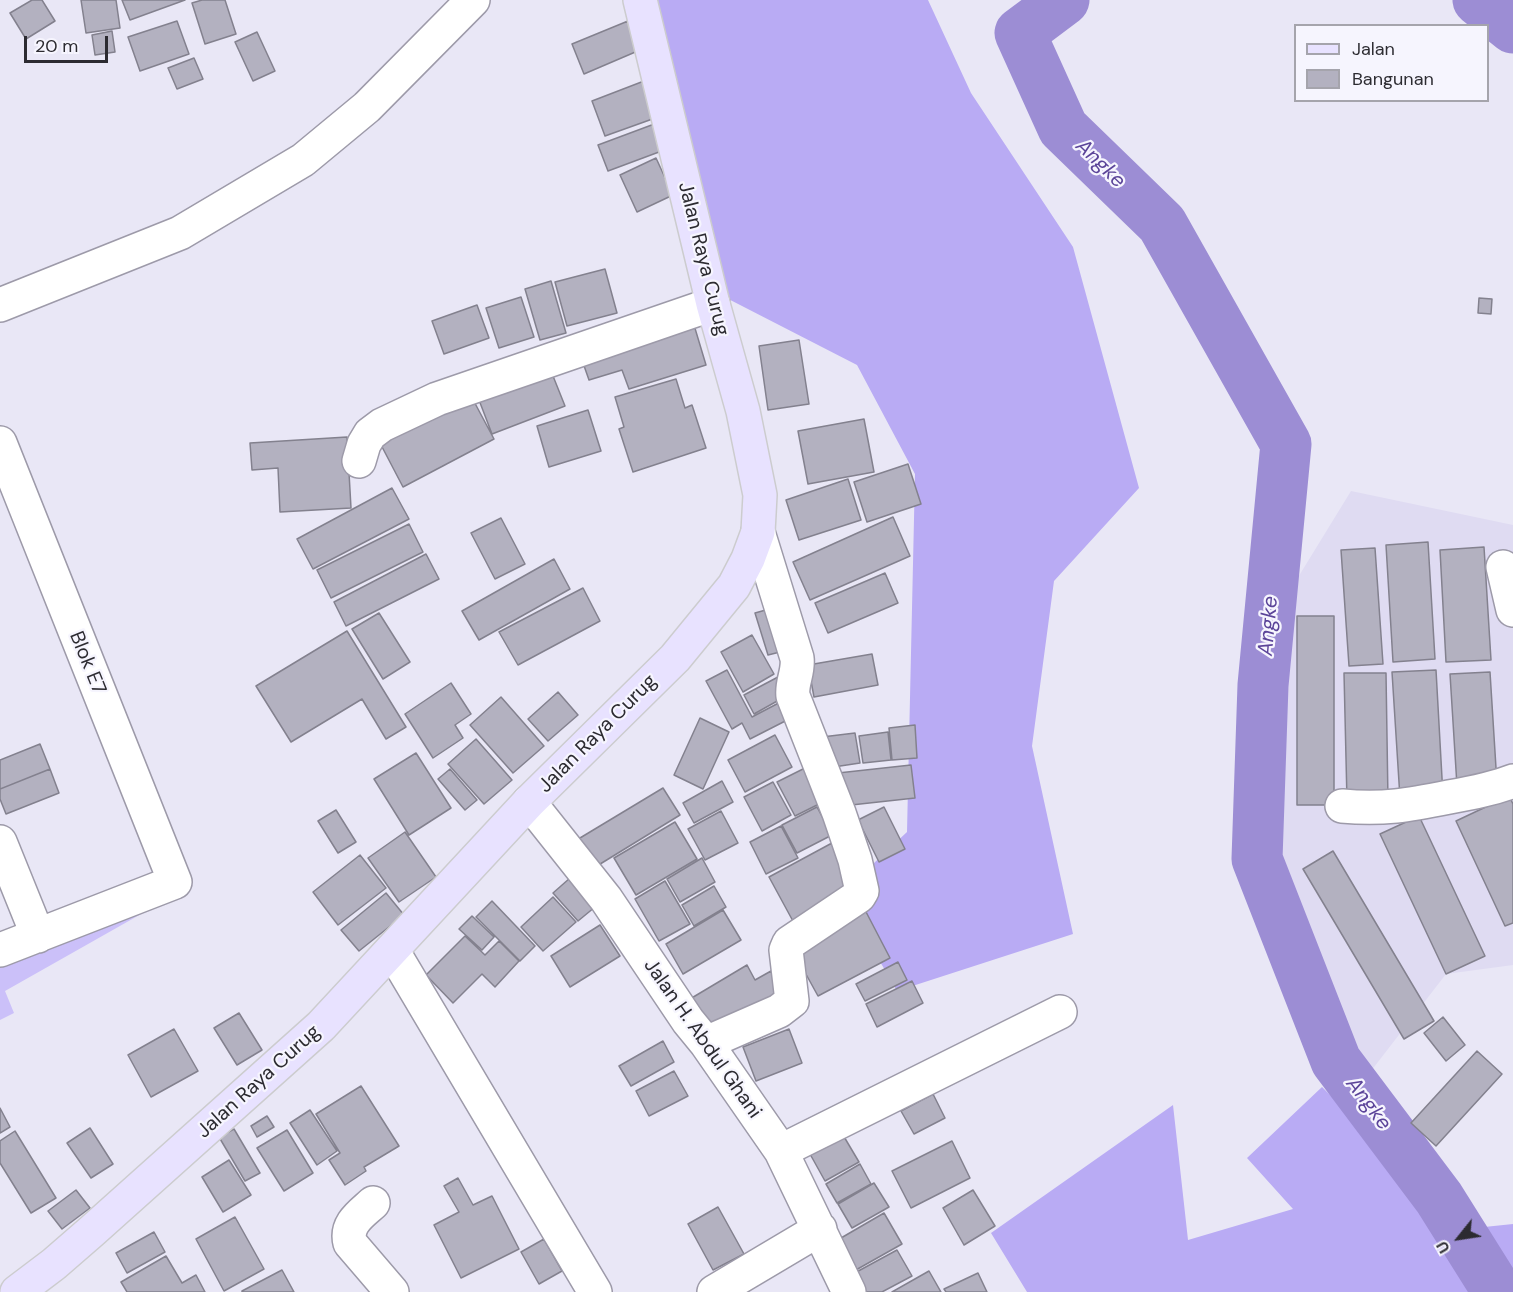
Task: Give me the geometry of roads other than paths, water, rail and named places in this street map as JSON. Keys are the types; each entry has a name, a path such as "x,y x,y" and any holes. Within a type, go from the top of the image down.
{"main road":[{"name":"Jalan Raya Curug","path":"17,1292 54,1264 321,1026 530,802 675,658 734,586 748,559 758,532 760,495 743,411 713,304 640,0"}],"street":[{"path":"0,304 180,233 303,160 366,107 473,0"},
{"path":"359,462 364,444 370,434 382,425 436,399 713,304"},
{"name":"Blok E7","path":"0,443 175,882 38,936"},
{"path":"706,1043 779,1011 789,1004 792,1001 786,950 789,942 859,896 862,891 855,860 839,813 793,696 792,690 798,670 797,658 758,532"},
{"path":"1503,567 1513,610"},
{"path":"1342,807 1393,808 1464,794 1513,781"},
{"name":"Jalan H. Abdul Ghani","path":"530,802 606,899 688,1021 706,1043 781,1151 849,1292"},
{"path":"0,842 38,936 0,950"},
{"path":"392,950 595,1292"},
{"path":"781,1151 1060,1012"},
{"path":"373,1203 356,1219 349,1229 348,1236 350,1243 392,1292"},
{"path":"714,1292 820,1229"}],"waterway":[{"name":"Angke","path":"1064,0 1020,33 1063,128 1162,224 1286,444 1263,685 1257,859 1336,1061 1439,1198 1498,1292"},
{"name":"Angke","path":"1478,0 1513,28"}]}
